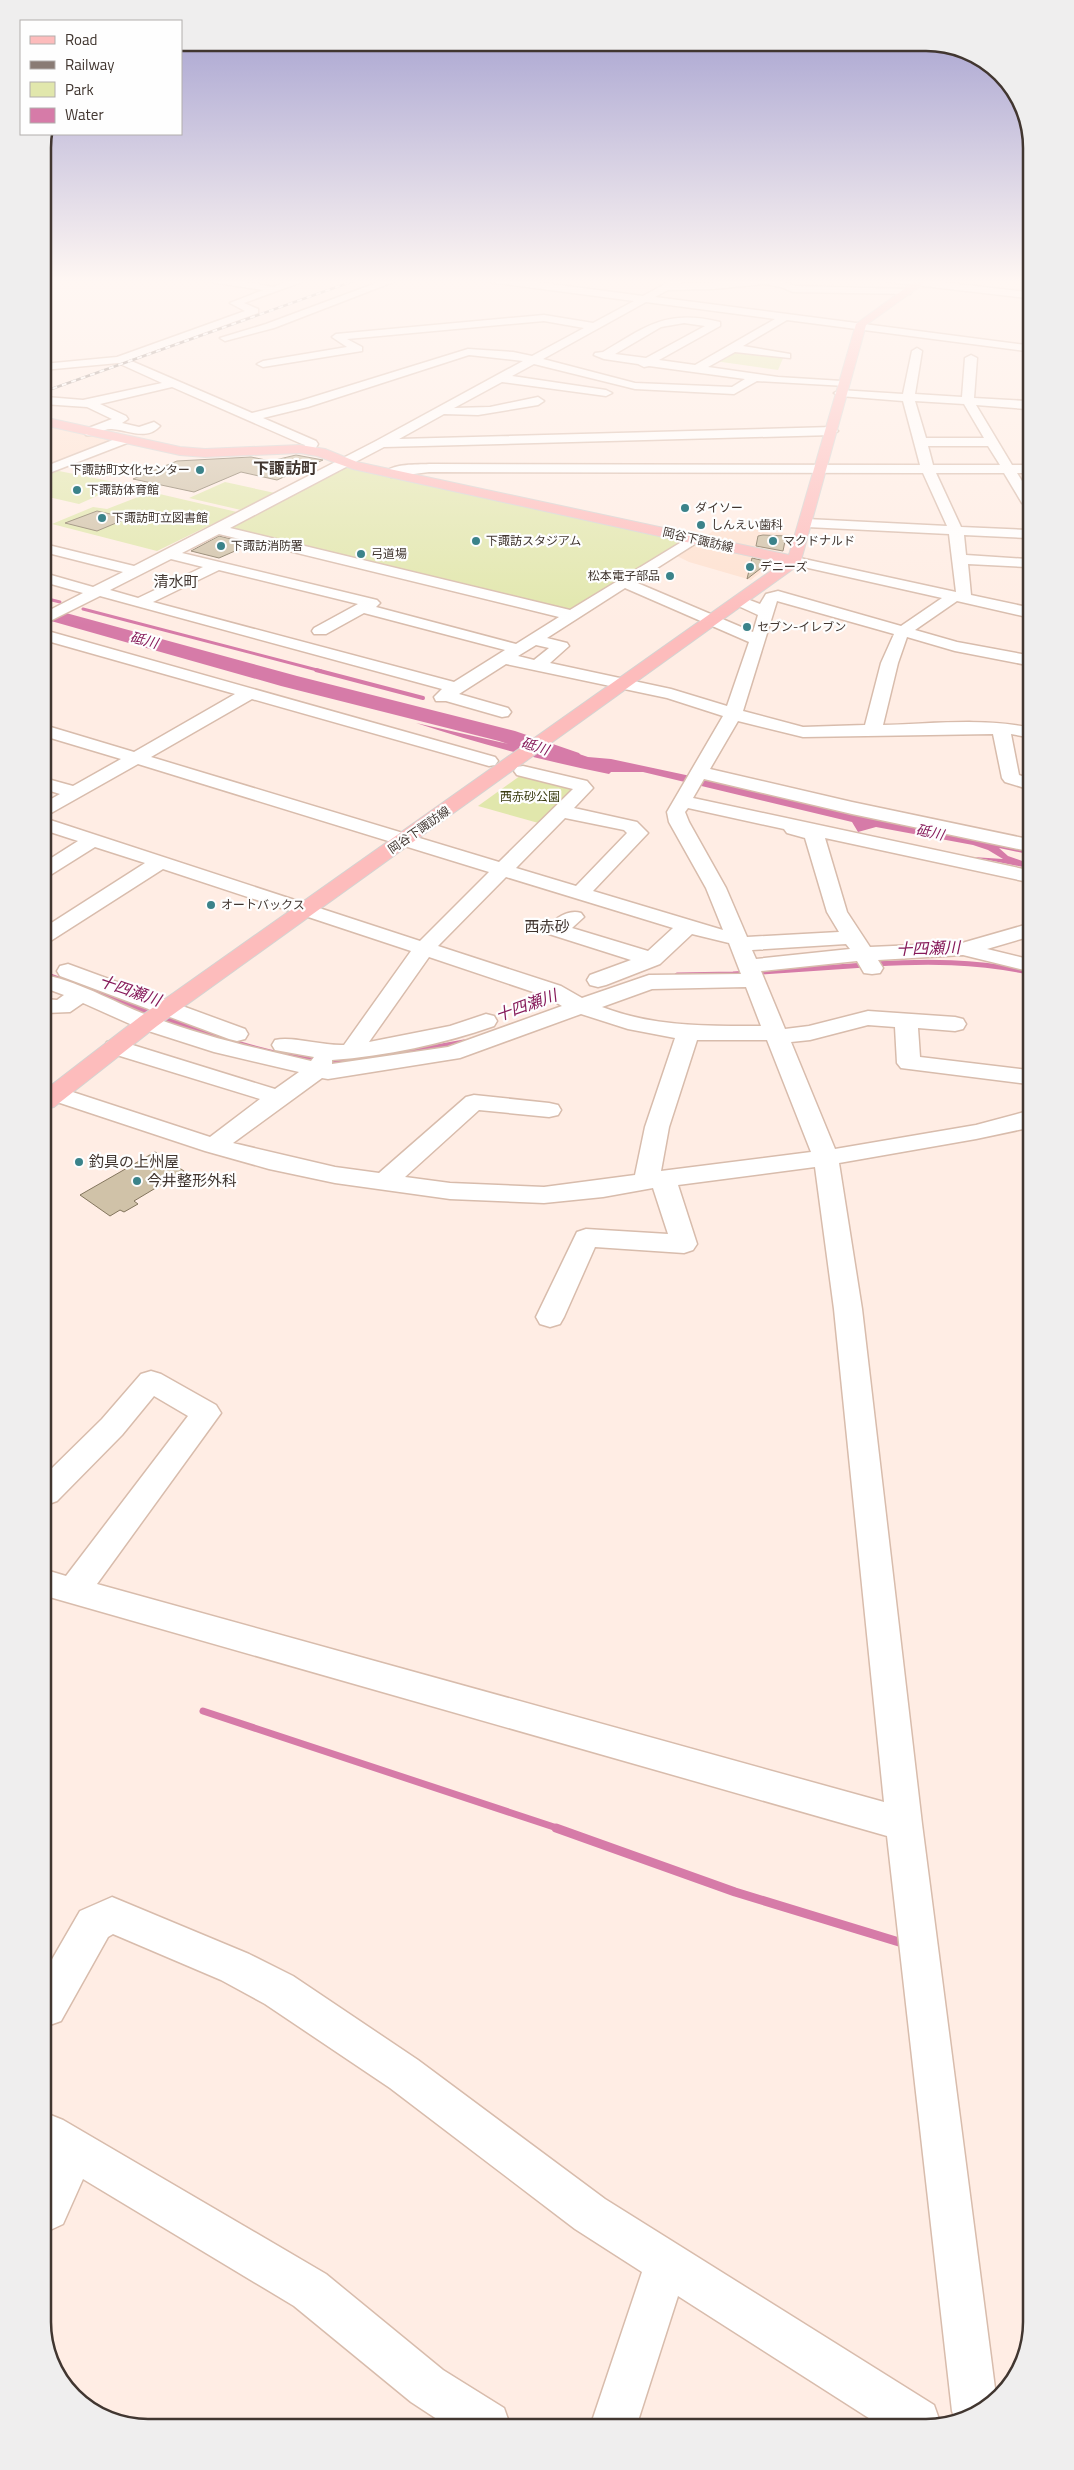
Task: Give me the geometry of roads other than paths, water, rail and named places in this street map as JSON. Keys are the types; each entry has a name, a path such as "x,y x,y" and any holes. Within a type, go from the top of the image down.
{"main road":[{"path":"795,562 832,431 840,394"},
{"name":"岡谷下諏訪線","path":"51,424 123,440 195,452 309,450 329,455 345,462 391,473 795,562"},
{"name":"岡谷下諏訪線","path":"51,1094 405,840 522,764 542,742 795,562"}],"street":[{"path":"51,402 74,404 88,403 128,394"},
{"path":"200,394 312,444 309,450"},
{"path":"252,417 335,394"},
{"path":"470,394 380,444 217,529 107,594 502,712"},
{"path":"880,394 908,398 1023,405"},
{"path":"873,730 881,693 898,640 904,631 964,593 956,530 928,469 908,398 909,394"},
{"path":"969,394 968,402 1023,493"},
{"path":"441,410 465,414 479,413 538,401"},
{"path":"88,403 122,419 90,432"},
{"path":"107,424 140,431 154,426"},
{"path":"391,473 456,455 832,431"},
{"path":"51,468 123,440"},
{"path":"920,442 992,442"},
{"path":"380,444 456,455 822,468 1023,469"},
{"path":"51,454 75,459"},
{"path":"807,523 1023,534"},
{"path":"217,529 572,615"},
{"path":"446,694 693,539"},
{"path":"51,550 136,571"},
{"path":"51,616 136,571 174,556 367,606 518,648"},
{"path":"51,574 84,558"},
{"path":"961,559 1023,564"},
{"path":"795,562 1023,611"},
{"path":"139,603 216,566"},
{"path":"402,586 417,578"},
{"path":"51,579 87,589"},
{"path":"624,582 758,640"},
{"path":"320,631 387,594"},
{"path":"974,2406 904,1824 848,1309 826,1158 775,1035 739,941 716,888 679,822 676,812 734,712 771,597 778,596 955,646 1023,659"},
{"path":"739,601 765,612"},
{"path":"51,604 64,609"},
{"path":"51,637 489,762"},
{"path":"533,640 561,646 538,665"},
{"path":"502,658 626,683 803,732 1001,728 1023,731"},
{"path":"51,807 250,693"},
{"path":"1001,728 1011,778 1023,782"},
{"path":"51,732 720,936 739,941 866,957"},
{"path":"355,1051 356,1043 423,950 584,788 522,764"},
{"path":"698,775 1023,843"},
{"path":"51,785 75,793"},
{"path":"682,799 1023,877"},
{"path":"561,811 630,826 638,833 580,893"},
{"path":"780,822 777,825 814,834 837,912 866,957"},
{"path":"51,826 655,1029 688,1033 775,1035 810,1034 868,1018 955,1024"},
{"path":"51,866 92,841"},
{"path":"51,932 159,863"},
{"path":"540,944 574,917"},
{"path":"569,1000 652,959 688,926"},
{"path":"556,930 652,959"},
{"path":"323,1061 328,1072 447,1044 569,1000 649,982 751,973 866,957 963,949 1023,931"},
{"path":"963,949 1023,964"},
{"path":"51,967 71,971 157,1016 222,1047 323,1061"},
{"path":"51,983 157,1016"},
{"path":"51,1006 62,1007 81,994"},
{"path":"906,1021 909,1064 1023,1076"},
{"path":"550,1317 586,1238 684,1244 655,1180 657,1128 688,1033"},
{"path":"214,1146 323,1061 355,1051 447,1044"},
{"path":"115,1048 277,1097"},
{"path":"51,1096 214,1146 335,1176 450,1190 544,1195 603,1190 655,1180 826,1158 976,1132 1023,1121"},
{"path":"384,1182 474,1102 549,1110"},
{"path":"51,1488 112,1427 150,1381 206,1413 60,1587 904,1824"},
{"path":"51,2000 94,1924 112,1915 235,1967 279,1990 404,2074 590,2214 912,2419"},
{"path":"51,2194 61,2143 310,2290 427,2386 478,2419"},
{"path":"616,2419 667,2262"}],"water":[{"path":"416,723 504,743 570,751 588,757 611,759 1023,847 1023,853 999,848 1008,856 1023,861 1023,867 973,857 1003,859 988,850 973,845 876,827 858,832 852,822 643,772 611,772 609,774 560,764"}],"waterway":[{"path":"51,600 60,602"},
{"path":"83,609 321,671"},
{"name":"砥川","path":"51,615 289,681 507,736 571,758"},
{"path":"316,670 423,698"},
{"name":"十四瀬川","path":"874,964 951,963 1023,971"},
{"name":"十四瀬川","path":"677,975 733,974 865,965"},
{"name":"十四瀬川","path":"51,976 62,980"},
{"name":"十四瀬川","path":"92,991 186,1026 251,1047 317,1061 349,1063"},
{"name":"十四瀬川","path":"375,1058 464,1042"},
{"path":"203,1711 560,1829"},
{"path":"556,1828 735,1892 899,1942"}],"place":[{"name":"下諏訪町文化センター","path":"200,470"},
{"name":"下諏訪体育館","path":"77,490"},
{"name":"ダイソー","path":"685,508"},
{"name":"下諏訪町立図書館","path":"102,518"},
{"name":"しんえい歯科","path":"701,525"},
{"name":"下諏訪スタジアム","path":"476,541"},
{"name":"マクドナルド","path":"773,541"},
{"name":"下諏訪消防署","path":"221,546"},
{"name":"弓道場","path":"361,554"},
{"name":"デニーズ","path":"750,567"},
{"name":"松本電子部品","path":"670,576"},
{"name":"セブン-イレブン","path":"747,627"},
{"name":"オートバックス","path":"211,905"},
{"name":"釣具の上州屋","path":"79,1162"},
{"name":"今井整形外科","path":"137,1181"}],"district":[{"name":"下諏訪町","path":"285,468"},
{"name":"清水町","path":"176,582"},
{"name":"西赤砂","path":"547,927"}],"park label":[{"name":"西赤砂公園","path":"530,797"}]}
